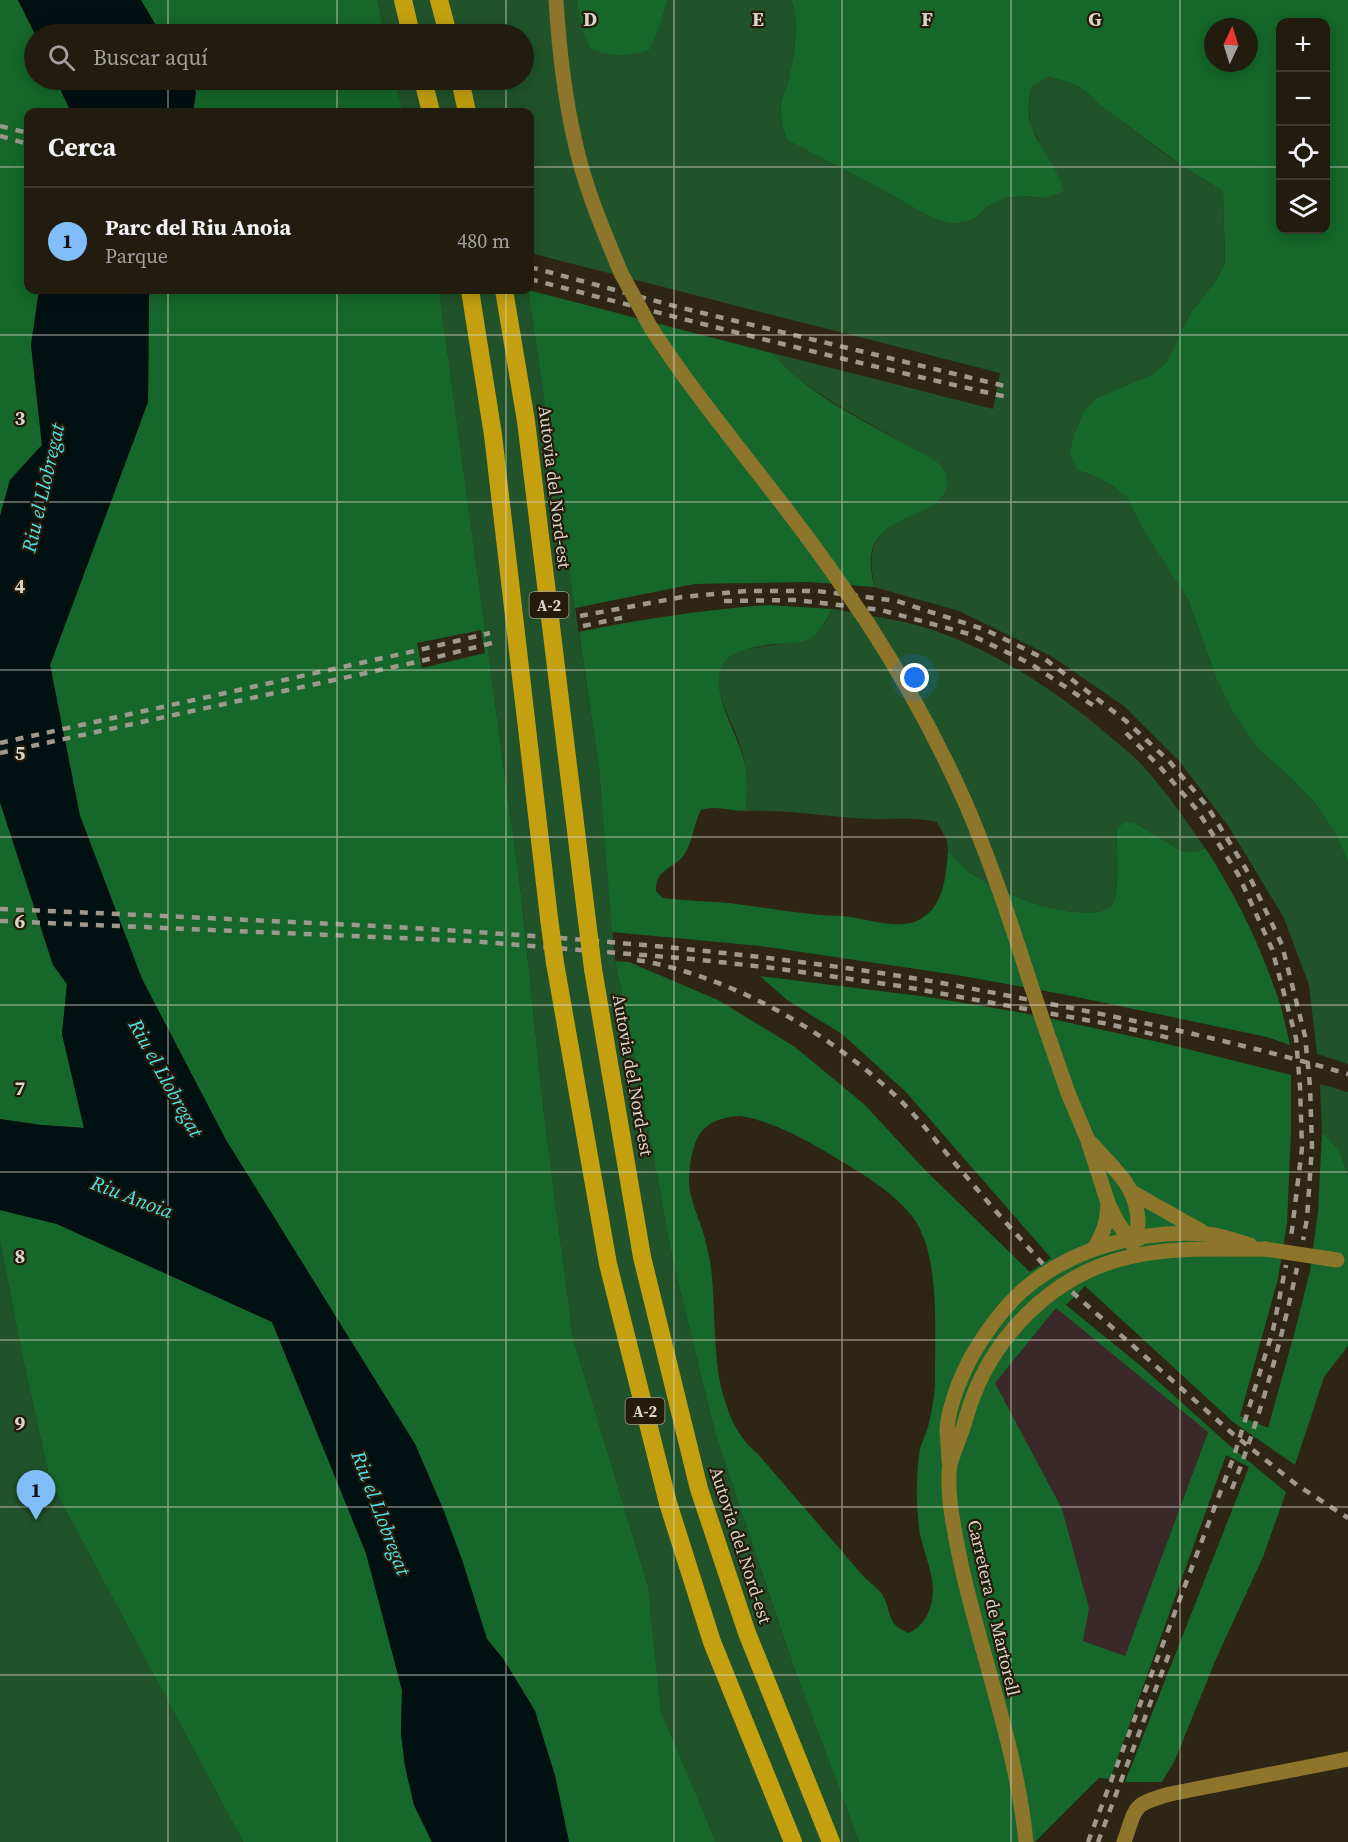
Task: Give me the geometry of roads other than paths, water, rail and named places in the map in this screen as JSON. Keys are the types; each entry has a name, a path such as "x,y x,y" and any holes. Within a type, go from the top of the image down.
{"highway":[{"path":"403,0 409,24"},
{"path":"439,0 445,24"},
{"path":"426,90 430,108"},
{"path":"462,90 466,108"},
{"name":"A-2","path":"471,294 493,435 555,963 608,1264 668,1503 712,1642 793,1842"},
{"name":"Autovia del Nord-est","path":"505,294 526,420 593,969 642,1257 699,1489 747,1633 831,1842"}],"main road":[{"path":"556,0 561,63 575,144 591,200 621,273 651,328 679,369 833,573 867,622 916,701 965,803 1004,904 1068,1093 1088,1138 1108,1203 1126,1234 1182,1250"},
{"path":"1088,1138 1130,1191 1185,1224 1207,1234 1265,1249 1342,1261"},
{"path":"1022,1320 1038,1293 1064,1274 1131,1244 1136,1238 1138,1228 1130,1191"},
{"path":"1093,1250 1103,1235 1108,1203"},
{"path":"950,1466 947,1428 957,1388 966,1365 986,1331 1023,1290 1057,1267 1093,1250 1136,1238 1166,1234 1207,1234"},
{"path":"1022,1320 1050,1294 1087,1272 1128,1257 1182,1250 1265,1249"},
{"name":"Carretera de Martorell","path":"1022,1320 999,1346 977,1385 950,1466 950,1500 966,1583 1007,1742 1026,1842"},
{"path":"1124,1842 1136,1809 1139,1804 1147,1801 1170,1794 1348,1759"}],"water":[{"path":"18,0 141,0 155,24 30,24"},
{"path":"61,90 195,90 196,92 194,108 69,108"},
{"path":"38,294 149,294 148,402 50,665 80,816 142,979 226,1140 415,1444 462,1560 487,1639 504,1660 535,1711 555,1776 569,1842 432,1842 414,1805 405,1766 401,1734 402,1690 366,1553 272,1322 57,1224 0,1210 0,1119 84,1128 62,1034 67,984 53,965 0,802 0,516 10,480 42,445 31,345"}],"railway":[{"path":"0,126 24,132"},
{"path":"0,136 24,143"},
{"path":"534,268 678,307 1009,387"},
{"path":"534,280 768,340 1007,397"},
{"path":"580,616 682,597 746,591 817,591 897,601 986,630 1045,659 1126,721 1169,761 1207,806 1246,869 1282,945 1305,1036 1310,1086 1312,1146 1307,1219 1303,1240"},
{"path":"724,601 796,600 881,610 969,634 1031,664 1094,706"},
{"path":"583,626 630,616"},
{"path":"0,743 490,633"},
{"path":"0,753 421,661 492,643"},
{"path":"1126,733 1160,767 1197,810 1238,874 1272,949 1296,1038 1300,1087 1302,1148 1291,1238"},
{"path":"0,909 442,930 574,939 770,958 917,979 1074,1009 1231,1043 1348,1074"},
{"path":"0,921 470,941 692,959 900,986 1108,1024 1174,1039"},
{"path":"637,960 708,979 743,994 811,1030 842,1052 872,1075 908,1108 1043,1264"},
{"path":"1088,1842 1234,1456 1273,1330 1286,1265"},
{"path":"1232,1489 1269,1380 1297,1268"},
{"path":"1072,1292 1233,1434 1297,1485 1348,1518"},
{"path":"1098,1842 1170,1651"}],"place":[{"name":"Parc del Riu Anoia","path":"36,1520"}],"water label":[{"name":"Riu el Llobregat","path":"43,488"},
{"name":"Riu el Llobregat","path":"166,1078"},
{"name":"Riu Anoia","path":"132,1197"},
{"name":"Riu el Llobregat","path":"381,1513"}]}
